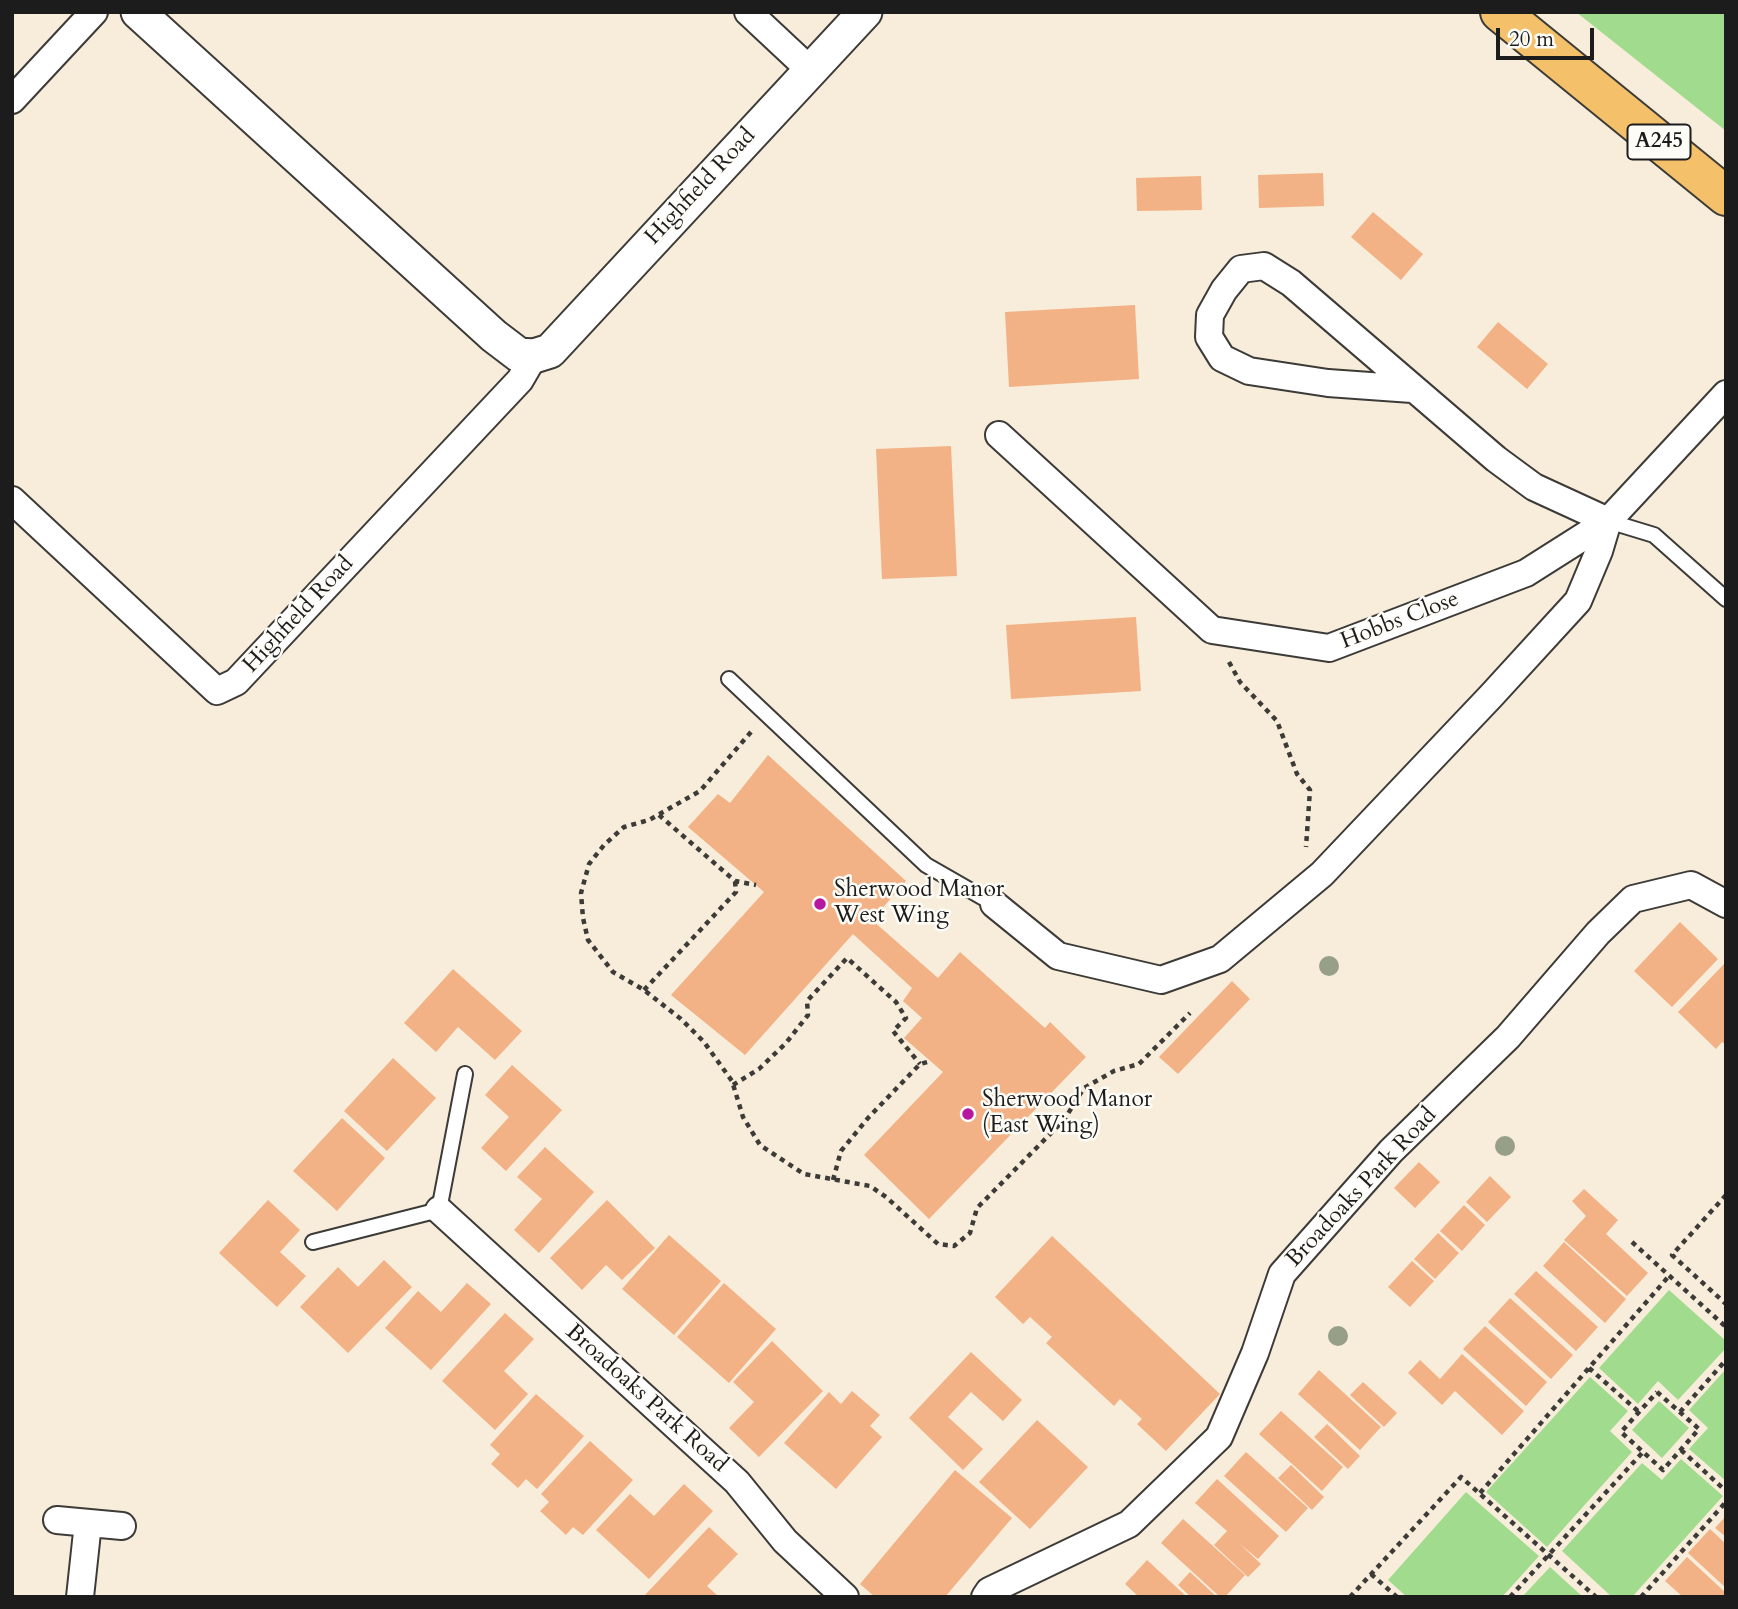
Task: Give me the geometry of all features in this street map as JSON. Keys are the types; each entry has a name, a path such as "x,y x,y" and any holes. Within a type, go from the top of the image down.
{"main road":[{"name":"A245","path":"1500,12 1726,196"}],"street":[{"path":"12,100 94,12"},
{"path":"138,12 494,336 519,355 534,356"},
{"path":"748,12 810,70"},
{"name":"Highfield Road","path":"12,500 217,691 236,682 520,380 534,356 550,351 865,12"},
{"path":"994,904 1058,956 1161,980 1220,959 1322,874 1578,601 1608,522 1534,486 1496,459 1291,283 1264,266 1241,269 1224,290 1210,315 1209,337 1222,358 1249,371 1328,383 1412,388"},
{"name":"Hobbs Close","path":"1212,630 1329,648 1525,573 1608,522 1726,394"},
{"path":"999,435 1212,630"},
{"name":"Broadoaks Park Road","path":"985,1597 989,1591 1129,1524 1219,1437 1255,1353 1282,1274 1391,1151 1508,1037 1598,933 1633,899 1691,885 1726,904"},
{"name":"Broadoaks Park Road","path":"439,1210 737,1482 785,1541 845,1597"},
{"path":"57,1520 122,1526"},
{"path":"80,1597 88,1523"}],"lane":[{"path":"1608,522 1654,535 1726,599"},
{"path":"729,679 926,865 994,904"},
{"path":"313,1242 439,1210 465,1074"}],"path":[{"path":"1212,630 1240,682 1277,722 1297,774 1310,790 1306,854 1322,874"},
{"path":"754,729 700,791 649,820 624,827 604,845 589,864 581,893 588,940 613,972 644,990 681,1019 704,1042 733,1085 743,1117 760,1145 804,1174 870,1186 938,1244 954,1246 970,1233 977,1208 1065,1120 1084,1088 1114,1071 1139,1064 1190,1013"},
{"path":"659,815 735,881 756,886"},
{"path":"644,990 736,892 735,881"},
{"path":"733,1085 759,1069 786,1043 808,1015 807,1001 847,958 897,1002 906,1018 893,1031 920,1064"},
{"path":"833,1180 841,1151 868,1118 920,1064 931,1061"},
{"path":"1726,1195 1671,1255 1726,1304"},
{"path":"1632,1242 1726,1327"},
{"path":"1479,1493 1670,1276"},
{"path":"1679,1412 1726,1360"},
{"path":"1589,1368 1639,1412"},
{"path":"1657,1392 1699,1429 1663,1470 1621,1433 1639,1412 1657,1392"},
{"path":"1681,1450 1726,1491"},
{"path":"1510,1597 1643,1452"},
{"path":"1350,1597 1461,1477 1596,1597"},
{"path":"1641,1597 1726,1502"},
{"path":"1371,1574 1397,1597"}],"green space":[{"path":"1576,12 1726,12 1726,131"},
{"path":"1669,1290 1726,1341 1726,1348 1678,1400 1658,1381 1638,1404 1599,1368"},
{"path":"1726,1369 1726,1481 1689,1449 1708,1428 1689,1410"},
{"path":"1590,1377 1628,1411 1610,1431 1632,1452 1547,1547 1486,1492"},
{"path":"1659,1401 1689,1428 1662,1458 1632,1430"},
{"path":"1681,1459 1723,1496 1632,1597 1612,1597 1562,1551 1642,1463 1662,1480"},
{"path":"1466,1492 1539,1556 1502,1597 1407,1597 1388,1580"},
{"path":"1550,1567 1583,1597 1522,1597"}],"building":[{"path":"1323,173 1324,206 1259,208 1258,175"},
{"path":"1201,176 1202,210 1137,211 1136,178"},
{"path":"1373,212 1423,254 1401,280 1351,237"},
{"path":"1135,305 1139,379 1009,387 1005,312"},
{"path":"1498,322 1548,364 1527,389 1477,347"},
{"path":"951,446 957,576 882,579 876,449"},
{"path":"1136,617 1141,691 1011,699 1006,625"},
{"path":"768,755 906,881 872,920 938,978 960,952 1045,1028 1050,1022 1086,1057 929,1219 864,1155 943,1072 904,1038 922,1018 903,1001 912,988 853,934 745,1055 671,995 764,892 688,827 718,794 730,803"},
{"path":"1680,922 1718,959 1672,1007 1634,971"},
{"path":"1724,964 1726,1045 1722,1042 1716,1049 1678,1012"},
{"path":"453,969 522,1031 495,1060 458,1027 436,1052 404,1023"},
{"path":"1232,981 1250,999 1178,1074 1159,1057"},
{"path":"393,1058 436,1098 387,1151 344,1111"},
{"path":"512,1065 562,1110 506,1171 481,1148 509,1117 485,1095"},
{"path":"342,1118 385,1158 337,1211 293,1171"},
{"path":"545,1147 594,1192 539,1253 514,1230 542,1199 517,1177"},
{"path":"1419,1162 1440,1182 1415,1208 1394,1188"},
{"path":"1490,1176 1511,1197 1487,1222 1466,1202"},
{"path":"1584,1189 1618,1220 1606,1234 1648,1273 1627,1296 1564,1240 1586,1216 1572,1201"},
{"path":"268,1200 300,1230 280,1252 306,1276 277,1307 219,1253"},
{"path":"607,1200 655,1248 622,1280 606,1265 582,1290 550,1258"},
{"path":"1464,1205 1485,1225 1462,1251 1440,1231"},
{"path":"1438,1233 1459,1253 1435,1279 1414,1259"},
{"path":"669,1235 721,1281 674,1335 622,1289"},
{"path":"1052,1236 1220,1394 1166,1451 1137,1424 1142,1419 1120,1399 1114,1406 1046,1343 1052,1337 1030,1317 1023,1324 995,1297"},
{"path":"1564,1242 1626,1299 1605,1323 1543,1266"},
{"path":"384,1260 412,1287 348,1353 300,1307 338,1267 358,1287"},
{"path":"1412,1261 1434,1281 1410,1307 1388,1287"},
{"path":"1536,1271 1598,1327 1576,1351 1514,1294"},
{"path":"467,1283 491,1304 431,1370 385,1328 418,1291 441,1312"},
{"path":"724,1283 776,1329 729,1383 677,1337"},
{"path":"1510,1298 1573,1355 1551,1379 1488,1322"},
{"path":"505,1313 534,1339 504,1371 528,1394 495,1430 442,1381"},
{"path":"1485,1326 1547,1382 1526,1406 1463,1349"},
{"path":"772,1341 823,1391 759,1457 729,1428 754,1402 733,1382"},
{"path":"971,1352 1022,1400 1003,1421 971,1392 948,1417 983,1449 963,1470 909,1418"},
{"path":"1462,1354 1524,1411 1502,1435 1455,1391 1442,1405 1408,1373 1420,1360 1440,1379"},
{"path":"1319,1370 1381,1427 1360,1450 1298,1394"},
{"path":"1363,1382 1397,1413 1384,1427 1350,1395"},
{"path":"852,1391 880,1415 870,1426 882,1437 836,1489 784,1443 829,1392 841,1404"},
{"path":"536,1394 584,1436 537,1489 526,1479 518,1488 491,1464 500,1454 490,1445"},
{"path":"1281,1411 1343,1467 1322,1491 1259,1434"},
{"path":"1037,1420 1088,1467 1030,1529 979,1482"},
{"path":"1327,1424 1360,1456 1348,1469 1314,1437"},
{"path":"590,1441 633,1480 583,1535 573,1527 566,1535 540,1511 549,1502 541,1494"},
{"path":"1246,1452 1308,1508 1286,1532 1224,1476"},
{"path":"1291,1465 1324,1497 1312,1510 1278,1478"},
{"path":"955,1470 1012,1518 945,1597 875,1597 860,1584"},
{"path":"1217,1479 1279,1536 1258,1559 1240,1544 1261,1564 1248,1577 1214,1545 1227,1531 1195,1503"},
{"path":"684,1484 713,1511 649,1579 596,1530 630,1494 654,1516"},
{"path":"1726,1516 1726,1537 1715,1528"},
{"path":"1183,1519 1245,1575 1225,1597 1220,1597 1161,1543"},
{"path":"709,1527 738,1554 707,1586 719,1597 647,1597 645,1595"},
{"path":"1710,1529 1726,1544 1726,1588 1688,1553"},
{"path":"1687,1557 1726,1593 1726,1597 1683,1597 1665,1581"},
{"path":"1147,1560 1187,1597 1139,1597 1125,1584"},
{"path":"1190,1572 1217,1597 1191,1597 1178,1585"}],"place":[{"name":"Sherwood Manor West Wing","path":"820,904"},
{"name":"Sherwood Manor (East Wing)","path":"968,1114"}]}
